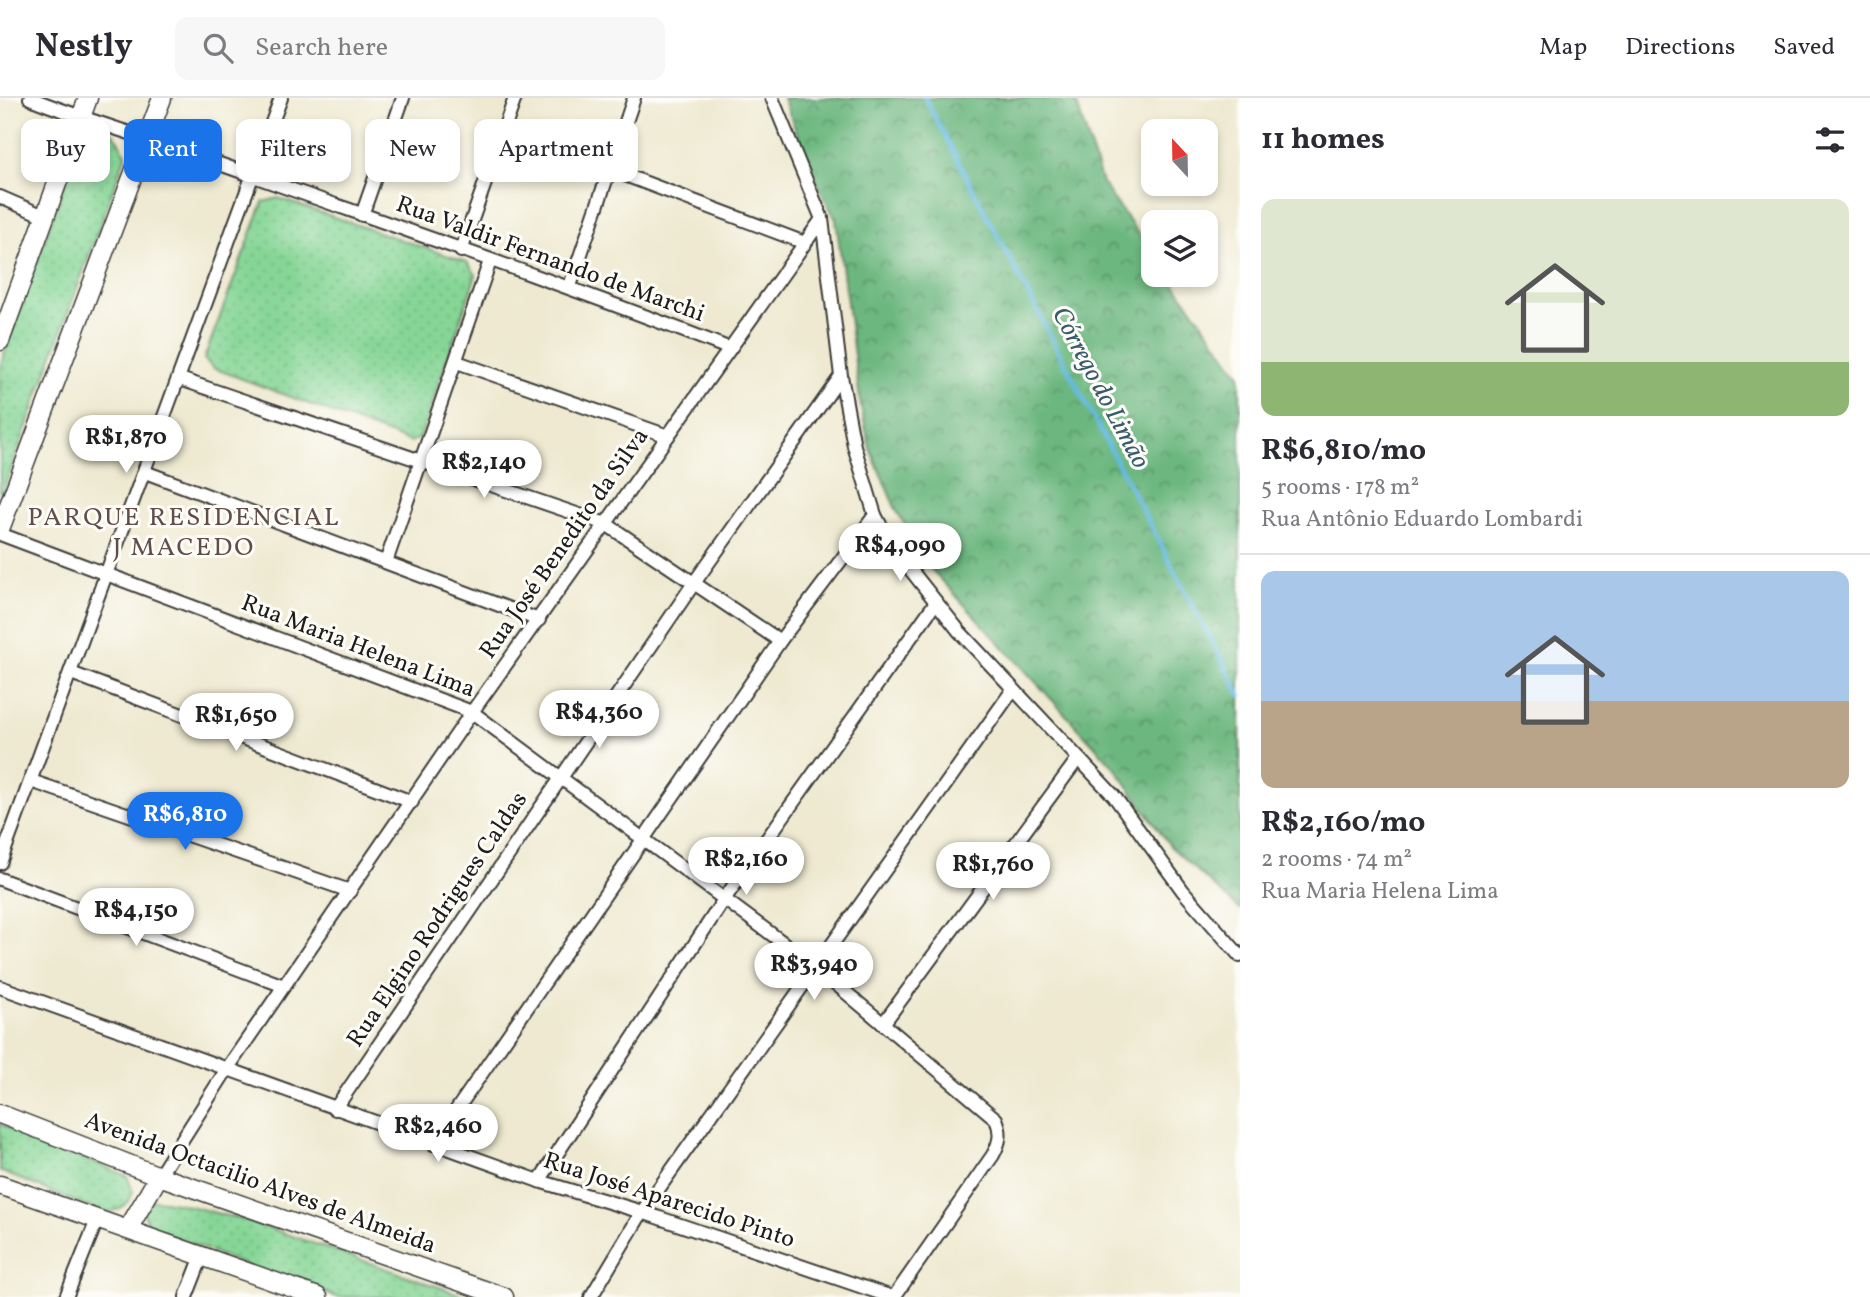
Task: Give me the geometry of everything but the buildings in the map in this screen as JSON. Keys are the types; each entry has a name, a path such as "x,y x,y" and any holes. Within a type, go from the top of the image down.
{"main road":[{"path":"80,119 88,98"},
{"path":"154,119 162,98"},
{"path":"0,341 5,311 57,182"},
{"path":"0,531 131,182"},
{"name":"Avenida Octacilio Alves de Almeida","path":"0,1114 159,1176 504,1297"},
{"path":"128,1229 159,1176"},
{"path":"1,1188 128,1229 309,1295"}],"street":[{"name":"Rua Valdir Fernando de Marchi","path":"30,98 80,119"},
{"path":"273,119 281,98"},
{"path":"362,215 403,98"},
{"path":"461,251 515,98"},
{"path":"627,119 634,98"},
{"path":"772,98 822,219 841,376 854,446 875,515 891,545 1012,691 1114,796 1183,891 1240,956"},
{"path":"638,180 806,243"},
{"path":"0,863 180,379 250,182"},
{"name":"Rua Valdir Fernando de Marchi","path":"271,182 461,251 570,286 728,348"},
{"path":"570,286 605,182"},
{"path":"0,197 44,216"},
{"name":"Rua José Benedito da Silva","path":"159,1176 227,1069 472,712 822,219"},
{"path":"386,562 490,261"},
{"path":"457,362 668,436"},
{"name":"Rua Elgino Rodrigues Caldas","path":"335,1109 694,583 841,376"},
{"path":"180,379 606,524 780,641"},
{"path":"145,472 539,620"},
{"path":"433,1144 780,641 875,515"},
{"name":"Rua Maria Helena Lima","path":"0,531 472,712 559,780 725,898 817,968 996,1119 1000,1129 999,1144 993,1155 893,1297"},
{"path":"539,1181 725,898 936,601"},
{"path":"71,673 412,802"},
{"path":"591,1297 642,1212 1012,691"},
{"path":"883,1024 1077,760"},
{"path":"31,781 350,891"},
{"path":"0,879 284,986"},
{"name":"Rua José Aparecido Pinto","path":"0,987 539,1181 642,1212 893,1297"},
{"path":"66,1297 97,1220"},
{"path":"186,1297 202,1256"}],"green space":[{"path":"783,98 1075,98 1102,183 1141,237 1141,287 1177,287 1240,375 1240,910 1171,847 1115,768 932,570 896,510 870,449 861,408 836,220 817,183"},
{"path":"110,133 114,134 124,151 124,159 0,499 0,366 65,182 110,182"},
{"path":"278,198 467,262 476,275 420,438 410,442 213,368 204,359 263,202"},
{"path":"0,1124 127,1176 133,1192 131,1197 121,1208 101,1212 0,1171"},
{"path":"151,1200 243,1219 468,1297 338,1297 285,1281 150,1227 143,1212"}],"waterway":[{"name":"Córrego do Limão","path":"925,98 1240,695"}],"district":[{"name":"PARQUE RESIDENCIAL J MACEDO","path":"184,533"}]}
